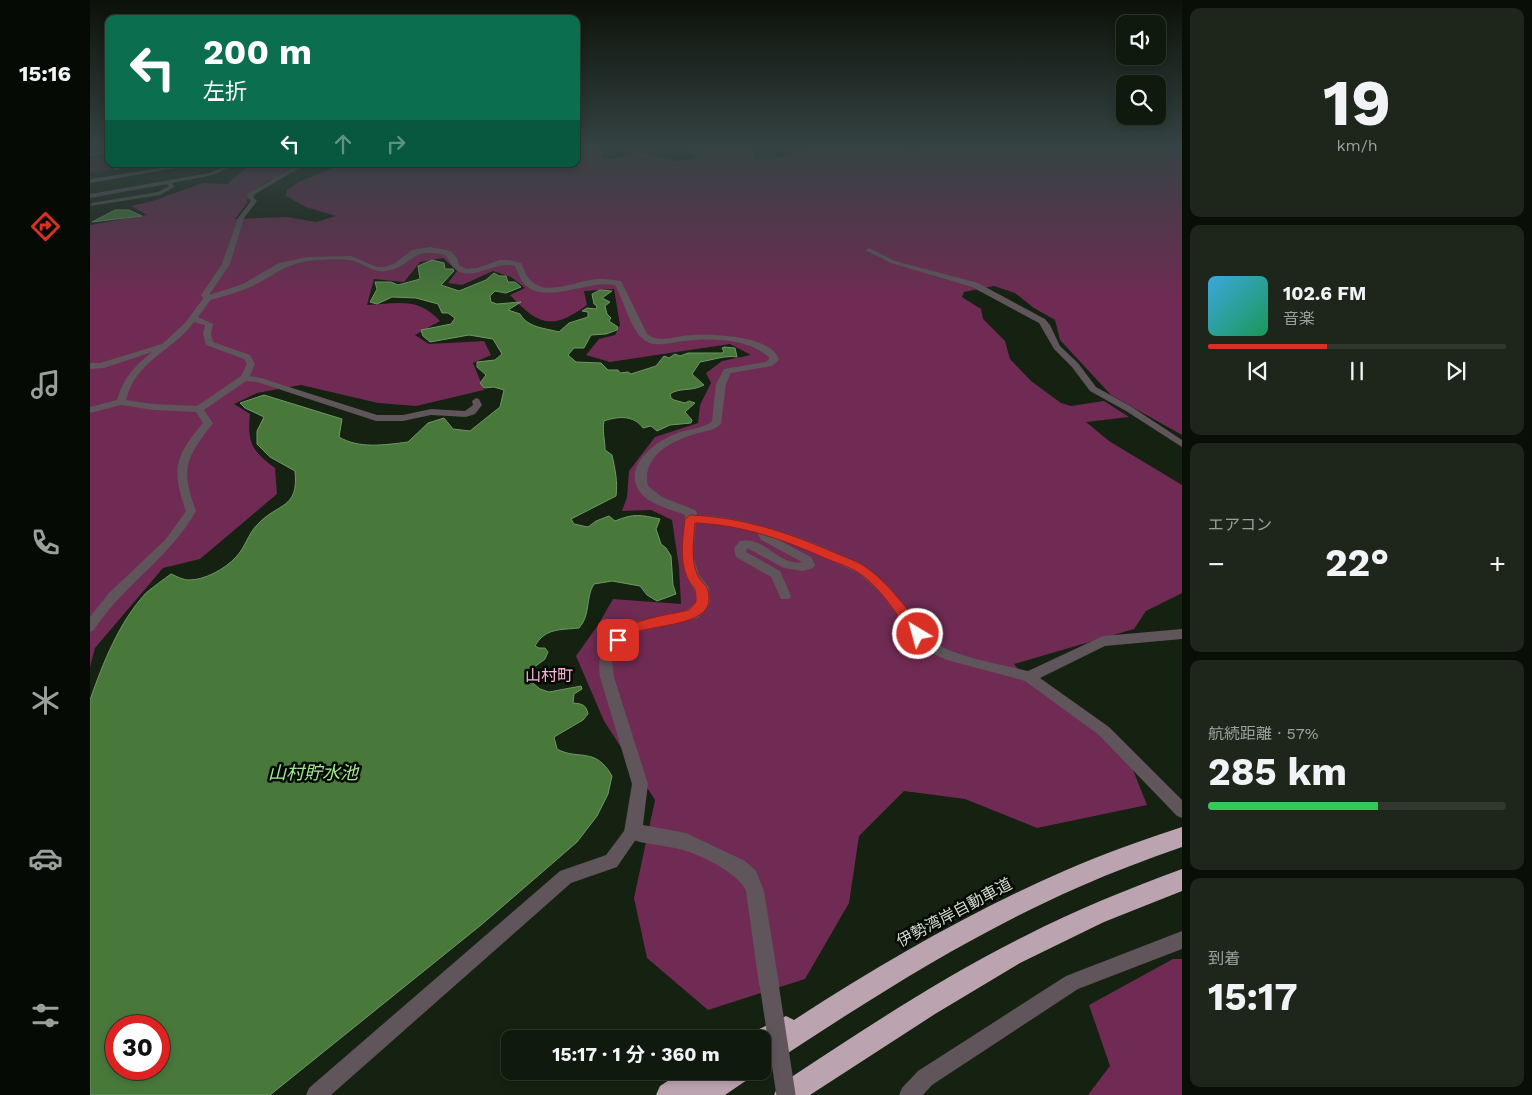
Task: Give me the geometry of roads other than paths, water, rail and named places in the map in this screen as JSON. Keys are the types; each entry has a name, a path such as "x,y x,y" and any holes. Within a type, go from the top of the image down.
{"highway":[{"name":"伊勢湾岸自動車道","path":"771,1049 922,954 989,918 1052,887 1114,861 1178,838"},
{"path":"787,1095 933,1001 1013,954 1079,922 1182,880"},
{"path":"771,1037 844,1002"},
{"path":"669,1095 693,1080"},
{"path":"702,1095 724,1080"}],"street":[{"path":"90,214 94,211 91,203 132,197"},
{"path":"208,298 205,295 226,264 241,218 254,202 250,197"},
{"path":"121,402 125,386 136,370 188,325 208,298 246,286 268,272 296,261 329,257 351,258 376,269 384,269 397,266 415,252 430,249 448,253 453,258 456,266 468,272 502,260 511,262 518,265 525,282 532,287 543,290 565,290 600,279 610,279 618,283 640,325 641,334 647,339 659,342 682,338 722,338 760,347 768,351 774,360 769,364 727,371 721,384 717,422 713,426 672,438 649,457 641,474 643,488 658,500 691,513 687,555 693,577 702,587 703,603 693,614 629,629 618,640 605,660 607,678 640,784 633,832 611,861 566,877 316,1095"},
{"path":"869,250 893,262 975,285 1042,321 1057,347 1075,365 1093,389 1129,409 1182,444"},
{"path":"90,410 121,402 153,407 199,409 244,378 251,364 247,357 209,344 207,334 209,324 198,321 193,317"},
{"path":"90,366 101,366 163,345"},
{"path":"244,378 258,380 383,419 403,418 431,412 466,414 472,412 477,407 476,401"},
{"path":"91,623 123,587 162,551 180,531 192,511 184,496 184,482 181,471 195,438 208,423 199,409"},
{"path":"690,519 720,520 757,528 800,542 847,562 870,575 884,589 918,634 932,647 947,655 1029,677 1111,737 1182,811"},
{"path":"757,528 765,537 807,560 809,565 804,568 795,569 752,544 744,544 740,548 740,554 776,574 786,596"},
{"path":"1029,677 1103,641 1182,634"},
{"path":"633,832 686,842 739,867 750,877 754,891 787,1095"},
{"path":"909,1095 925,1078 1072,982 1182,940"}],"water":[{"path":"115,210 129,210 142,216 92,222"},
{"name":"山村貯水池","path":"432,260 444,263 445,269 453,269 454,271 441,285 459,291 486,280 494,273 499,276 506,276 508,282 515,282 521,287 506,293 495,291 490,296 491,302 497,304 521,302 508,310 520,314 523,319 532,325 559,332 569,323 588,317 588,312 582,311 587,308 596,309 597,306 594,304 592,294 600,290 612,291 602,298 610,302 605,306 607,314 611,318 609,321 618,327 617,330 606,334 591,335 584,348 574,348 568,355 576,362 601,363 608,370 618,370 620,373 628,372 631,374 656,366 664,356 669,358 675,354 680,356 688,353 722,353 724,352 722,348 724,347 735,348 737,357 724,357 700,362 692,374 704,385 670,394 674,400 695,403 685,412 692,420 691,423 670,425 657,431 651,426 643,428 635,421 625,418 604,421 605,450 612,455 615,470 616,496 571,519 574,524 588,527 596,521 609,516 615,521 638,516 660,519 656,529 661,544 671,556 673,585 676,594 657,601 647,595 640,586 612,581 594,584 591,589 585,618 579,628 548,633 535,646 545,648 548,652 545,659 529,671 528,679 540,689 549,692 581,686 582,689 574,694 573,703 583,705 588,714 583,720 554,737 557,749 572,754 593,757 606,767 612,776 608,794 597,816 577,842 481,925 270,1095 90,1095 90,700 100,672 120,630 136,604 146,593 171,574 184,579 195,580 208,576 226,566 239,553 257,525 285,504 294,493 295,471 270,457 257,444 257,431 264,417 245,408 240,403 264,395 342,419 339,437 364,445 408,442 428,423 444,418 453,429 470,431 500,407 504,390 494,387 484,388 480,383 486,375 477,367 477,362 495,360 502,354 493,339 469,335 430,342 423,336 421,330 451,324 455,318 448,313 442,313 438,304 416,298 392,297 377,304 370,302 377,289 375,282 391,282 398,285 420,279 418,266"}],"district":[{"name":"山村町","path":"549,675"}]}
